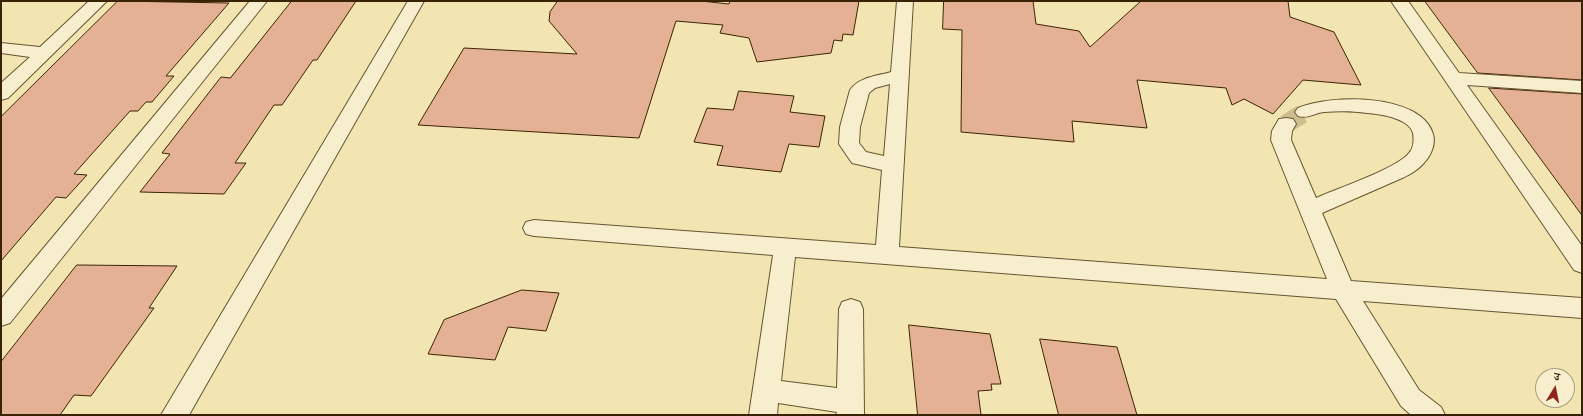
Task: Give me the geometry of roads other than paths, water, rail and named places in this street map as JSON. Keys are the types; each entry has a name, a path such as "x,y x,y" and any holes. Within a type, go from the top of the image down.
{"street":[{"path":"1,94 99,1"},
{"path":"1,316 259,1"},
{"path":"175,415 416,1"},
{"path":"887,255 905,1"},
{"path":"1399,1 1582,264"},
{"path":"1,48 44,53"},
{"path":"893,165 859,158 849,144 850,127 860,90 868,84 900,75"},
{"path":"1453,78 1582,87"},
{"path":"1305,112 1314,108 1328,106 1376,107 1391,109 1413,120 1424,134 1423,149 1416,160 1404,169 1309,210"},
{"path":"1286,124 1282,131 1281,140 1343,290 1410,398 1431,415"},
{"path":"534,228 1582,308"},
{"path":"785,248 765,403 850,409 851,309"}],"tunnel":[{"path":"1286,124 1305,112"}]}
